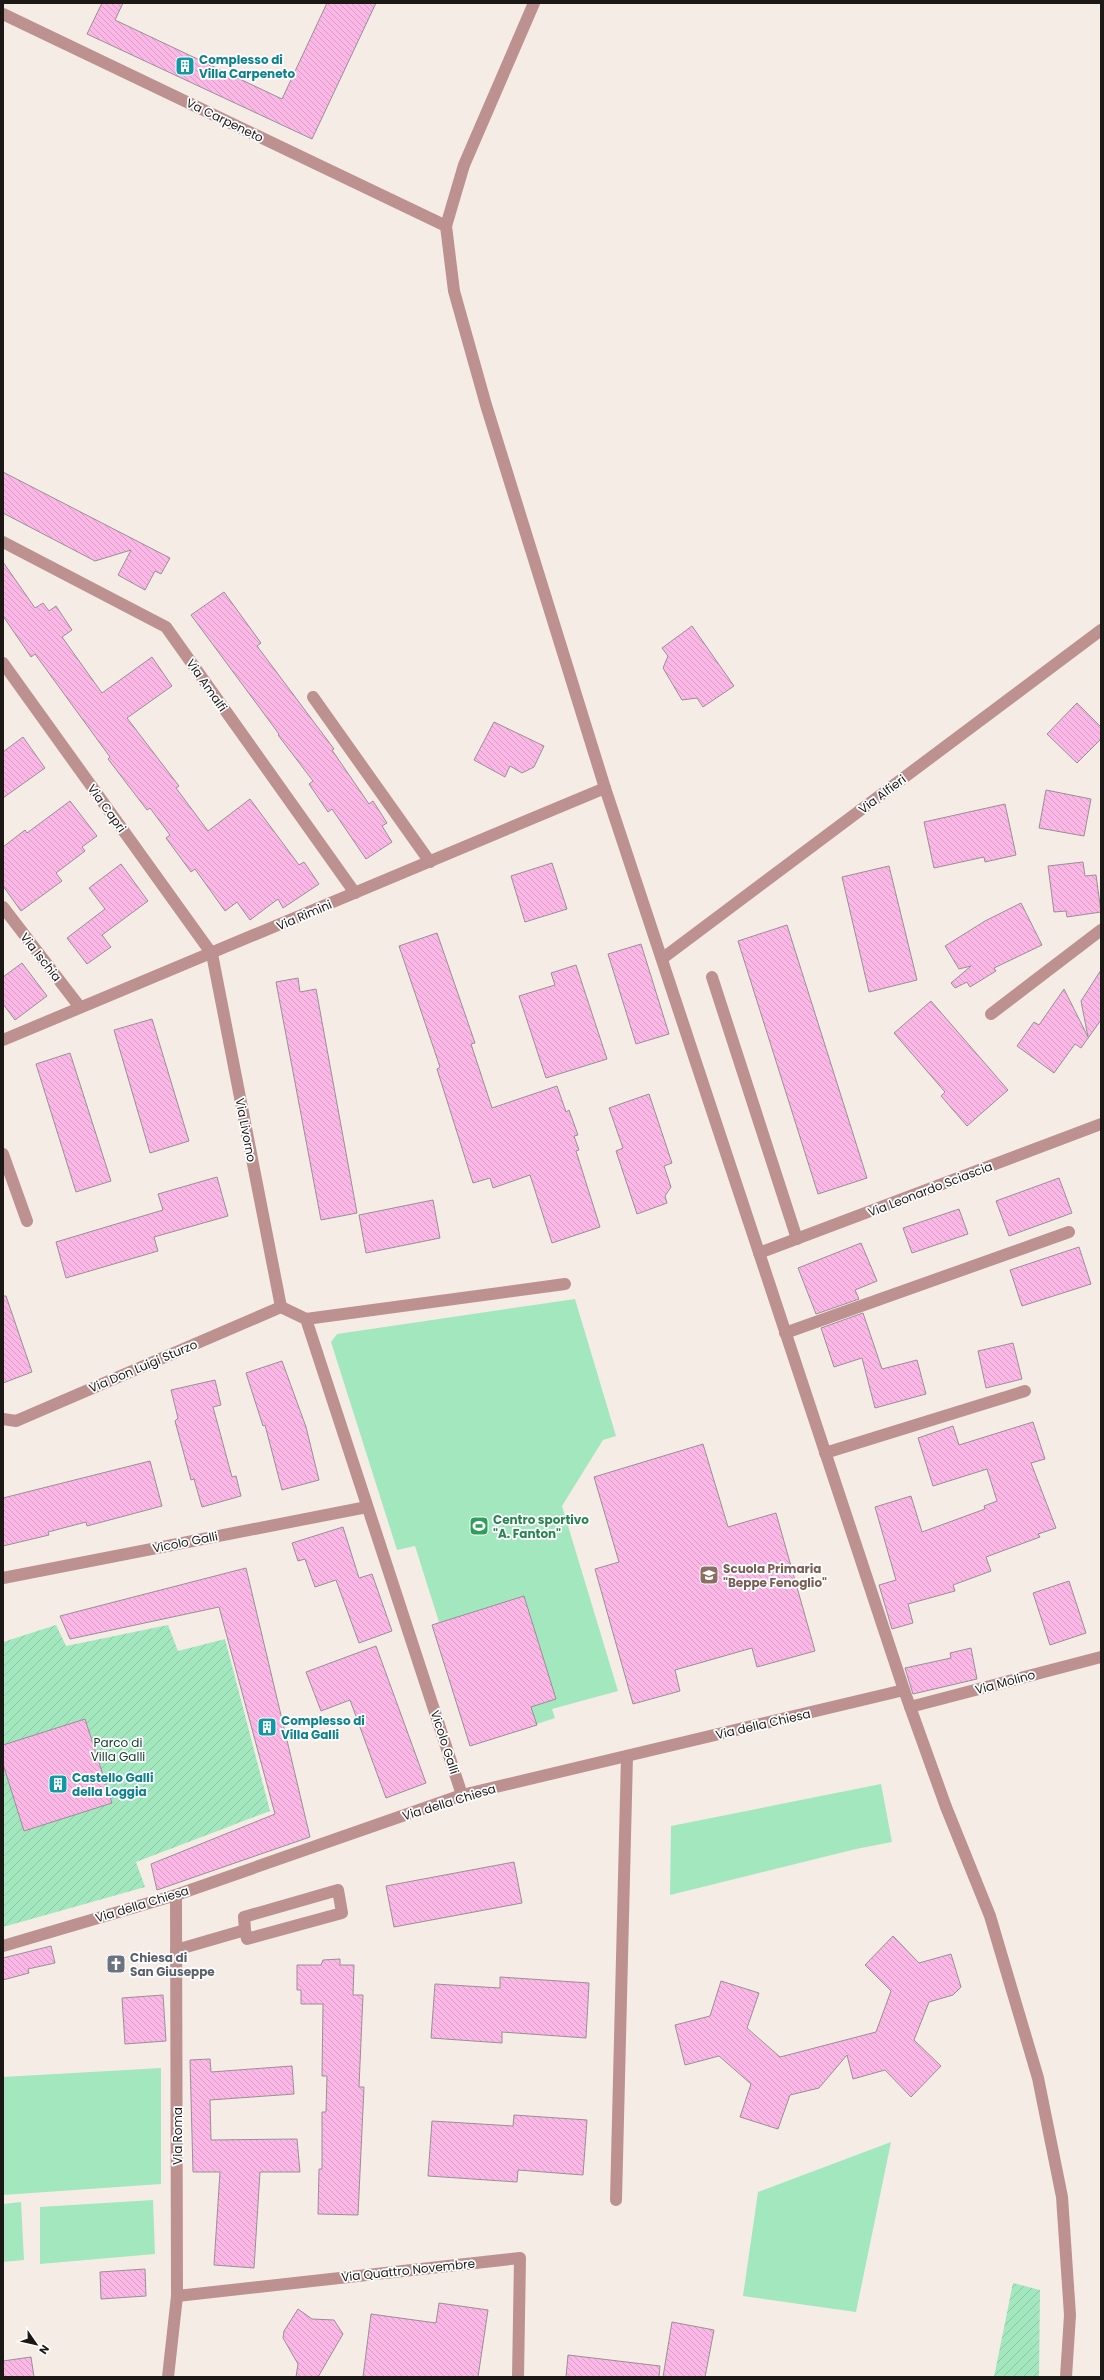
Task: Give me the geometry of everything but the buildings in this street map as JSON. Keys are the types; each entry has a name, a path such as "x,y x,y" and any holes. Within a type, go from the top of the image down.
{"street":[{"path":"534,3 464,165 446,226 454,291 486,405 605,788 904,1690 946,1807 990,1916 1038,2078 1062,2197 1070,2315 1066,2377"},
{"name":"Va Carpeneto","path":"3,14 446,226"},
{"name":"Via Amalfi","path":"3,542 166,627 355,893"},
{"name":"Via Alfieri","path":"662,958 1101,630"},
{"name":"Via Capri","path":"3,663 212,954"},
{"path":"313,697 430,862"},
{"name":"Via Rimini","path":"3,1040 79,1006 212,954 605,788"},
{"name":"Via Ischia","path":"3,907 79,1006"},
{"path":"991,1014 1101,930"},
{"name":"Via Livorno","path":"212,954 281,1307"},
{"path":"712,977 797,1238"},
{"name":"Via Leonardo Sciascia","path":"759,1253 1101,1124"},
{"path":"3,1154 27,1221"},
{"path":"785,1333 1069,1232"},
{"path":"281,1307 306,1319 565,1284"},
{"name":"Via Don Luigi Sturzo","path":"3,1419 16,1421 281,1307"},
{"name":"Vicolo Galli","path":"306,1319 462,1795"},
{"path":"825,1453 1025,1391"},
{"name":"Vicolo Galli","path":"3,1578 367,1507"},
{"name":"Via Molino","path":"910,1707 1101,1657"},
{"name":"Via della Chiesa","path":"3,1946 176,1895 462,1795 904,1690"},
{"path":"616,2200 627,1756"},
{"path":"338,1890 342,1914 247,1939 245,1930 244,1917 338,1890"},
{"name":"Via Roma","path":"168,2377 177,2296 176,1895"},
{"path":"176,1950 245,1930"},
{"name":"Via Quattro Novembre","path":"177,2296 520,2258 518,2377"}],"green space":[{"name":"Centro sportivo \"A. Fanton\"","path":"575,1299 616,1436 603,1440 562,1506 618,1691 552,1709 555,1718 470,1746 432,1625 439,1622 415,1546 397,1550 331,1342 337,1334"},
{"name":"Parco di Villa Galli","path":"56,1625 66,1646 168,1625 178,1651 225,1639 270,1811 136,1862 145,1887 3,1927 3,1642"},
{"path":"881,1784 892,1842 856,1849 670,1895 671,1826"},
{"path":"161,2068 161,2184 3,2195 3,2077"},
{"path":"891,2142 856,2312 743,2296 758,2192"},
{"path":"153,2200 155,2254 40,2264 40,2207"},
{"path":"21,2202 24,2260 3,2262 3,2204"},
{"path":"1013,2283 1040,2290 1039,2377 994,2377"}],"place":[{"name":"Complesso di Villa Carpeneto","path":"185,66"},
{"name":"Centro sportivo \"A. Fanton\"","path":"479,1526"},
{"name":"Scuola Primaria \"Beppe Fenoglio\"","path":"709,1575"},
{"name":"Complesso di Villa Galli","path":"267,1727"},
{"name":"Castello Galli della Loggia","path":"58,1784"},
{"name":"Chiesa di San Giuseppe","path":"116,1964"}]}
